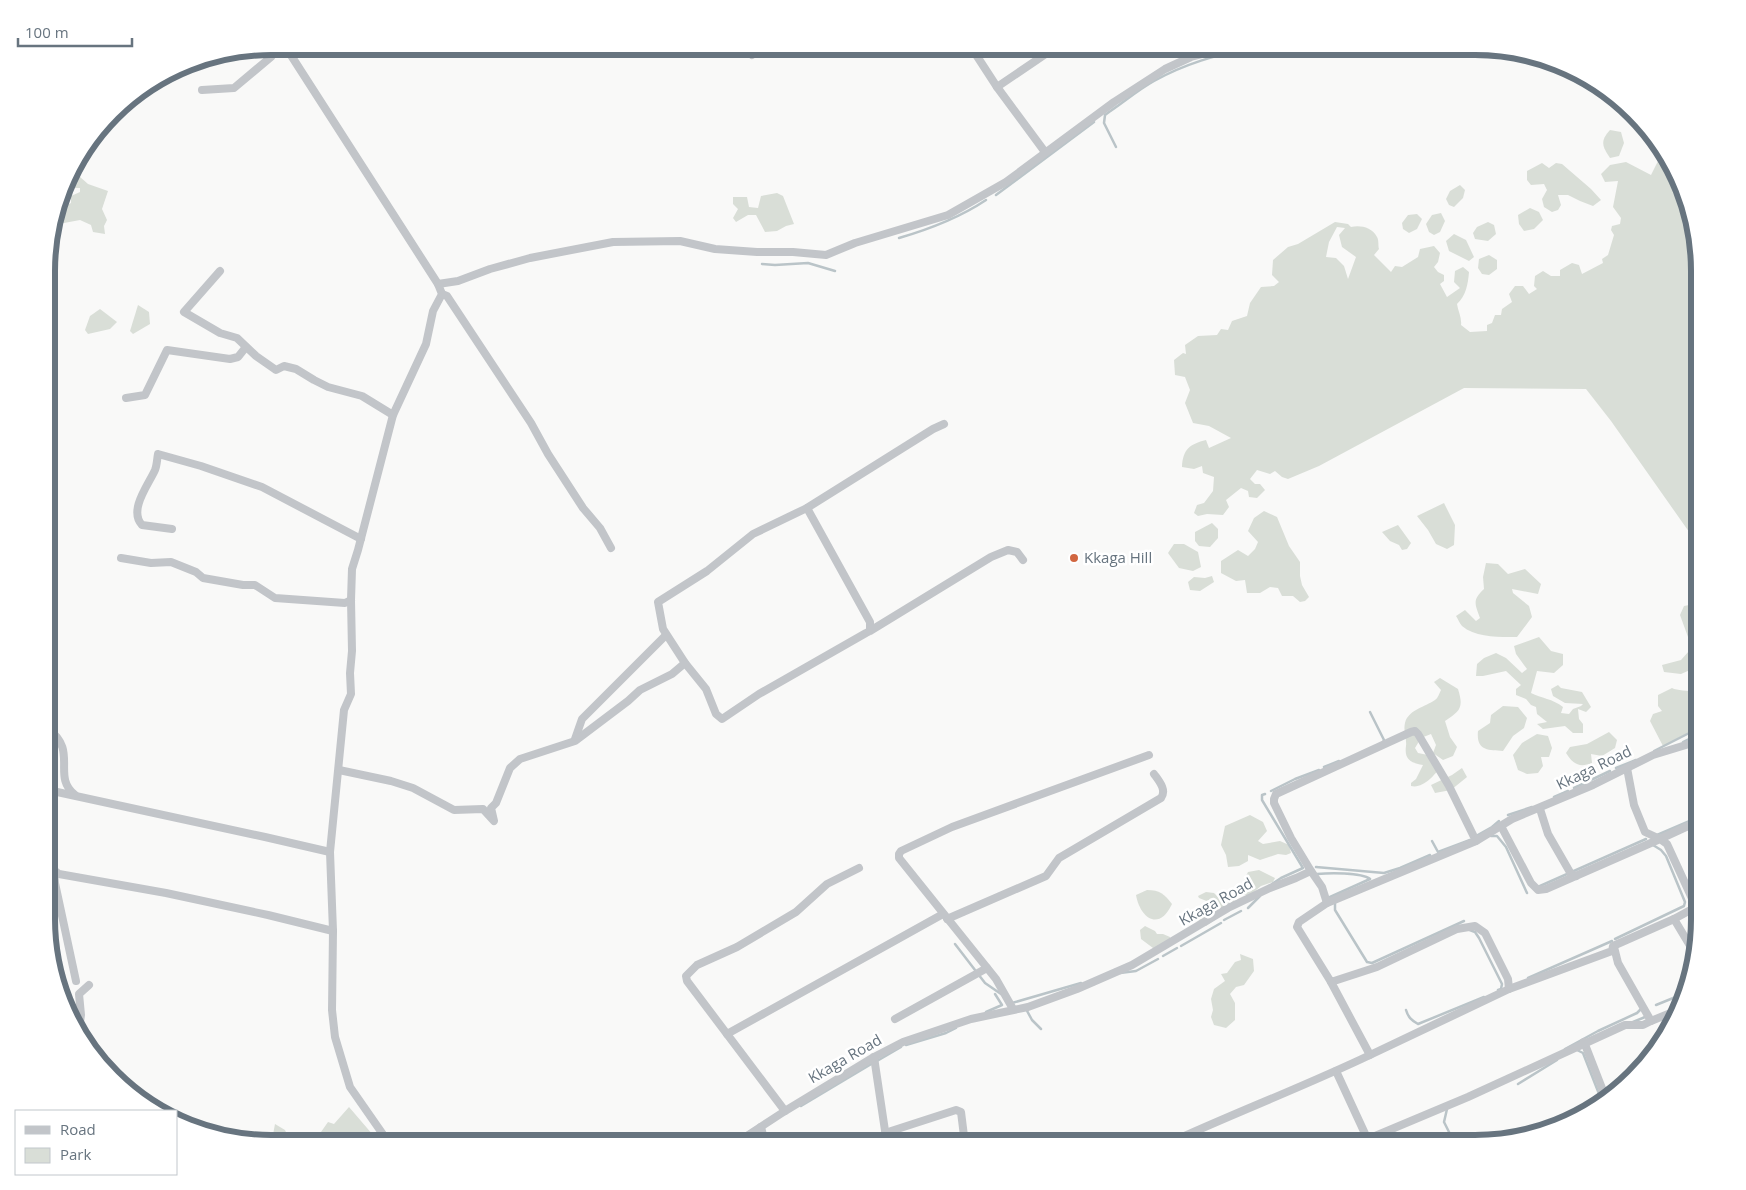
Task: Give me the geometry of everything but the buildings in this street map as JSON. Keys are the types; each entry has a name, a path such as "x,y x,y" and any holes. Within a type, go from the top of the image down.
{"street":[{"path":"202,90 234,88 272,55"},
{"path":"291,55 438,284 442,294 447,296 477,338 531,423 548,454 583,508 600,528 611,548"},
{"path":"977,55 997,87 1045,152"},
{"path":"997,87 1043,55"},
{"path":"438,284 458,281 490,269 530,258 613,242 680,241 715,249 826,255 855,243 948,215 1006,182 1114,102 1165,69 1199,55"},
{"path":"220,271 184,312 220,333 237,338 276,370 284,366 296,369 328,386 362,396 393,416"},
{"path":"383,1135 350,1087 335,1041 332,1010 333,931 330,852 344,710 351,694 350,600 352,569 393,416 426,344 433,311 442,294"},
{"path":"126,398 145,394 167,350 230,359 238,357 246,347"},
{"path":"944,424 807,508 753,534 707,571 658,602 660,620 666,635 684,664 706,689 716,714 722,719 760,694 870,631 991,557 1008,550 1017,552 1023,560"},
{"path":"172,529 142,525 138,521 137,512 144,489 156,469 158,454 201,466 262,487 361,539"},
{"path":"807,508 870,622 870,631"},
{"path":"121,558 151,563 171,562 196,572 203,578 243,585 255,584 275,598 345,603 350,600"},
{"path":"575,741 582,719 666,635"},
{"path":"339,770 391,781 413,788 454,810 483,809 494,821 491,808 496,803 510,768 520,759 575,741 640,690 672,674 684,664"},
{"path":"1327,903 1322,887 1310,871 1291,838 1274,803 1276,794 1411,732 1418,734 1441,771 1476,841"},
{"path":"55,735 62,744 65,757 64,781 68,789 77,796"},
{"name":"Kkaga Road","path":"1331,982 1297,926 1299,922 1327,903 1476,841 1512,820 1540,809 1653,754 1691,743"},
{"path":"1014,1009 996,979 899,858 899,854 901,851 952,827 1149,755"},
{"path":"1626,768 1634,805 1645,832 1667,844 1691,895"},
{"path":"727,1034 945,916 1046,876 1059,858 1161,798 1164,790 1154,774"},
{"path":"55,791 330,852"},
{"path":"1540,809 1548,834 1571,874 1576,876"},
{"path":"1501,826 1531,883 1538,890 1546,889 1691,825"},
{"path":"785,1111 687,981 686,976 697,965 737,947 796,912 827,884 859,868"},
{"name":"Kkaga Road","path":"749,1135 874,1057 903,1042 971,1018 1028,1007 1132,965 1228,908 1310,871"},
{"path":"55,872 166,893 333,931"},
{"path":"55,883 76,980"},
{"path":"1188,1135 1336,1071 1509,989 1612,951 1613,946 1691,913"},
{"path":"1674,919 1689,945"},
{"path":"1370,1055 1331,982 1376,967 1457,929 1474,926 1485,934 1508,979 1509,989"},
{"path":"1613,946 1618,963 1651,1021"},
{"path":"895,1019 987,968"},
{"path":"80,1021 79,994 89,985"},
{"path":"1374,1135 1468,1097 1625,1024 1643,1024 1670,1013"},
{"path":"1584,1042 1603,1092"},
{"path":"874,1057 885,1133 956,1110 961,1112 964,1135"},
{"path":"1336,1071 1366,1135"},
{"path":"761,1127 763,1135"}],"green space":[{"path":"1610,130 1621,132 1624,143 1619,156 1610,158 1605,150 1603,141"},
{"path":"1659,158 1669,175 1680,202 1687,229 1691,257 1691,535 1611,421 1586,389 1464,388 1319,466 1288,479 1275,471 1270,474 1257,470 1250,479 1255,484 1260,484 1265,490 1257,498 1249,497 1248,491 1241,488 1226,500 1229,507 1223,515 1207,514 1198,516 1194,513 1197,505 1204,503 1213,491 1214,477 1203,473 1202,466 1194,469 1182,467 1184,456 1188,448 1200,442 1206,440 1209,448 1231,438 1209,426 1193,423 1185,403 1190,390 1185,377 1175,375 1174,360 1183,353 1186,354 1185,345 1198,336 1217,335 1221,329 1228,330 1232,321 1247,316 1250,303 1261,287 1274,286 1279,282 1272,275 1273,260 1288,247 1298,244 1335,222 1348,224 1351,227 1358,226 1372,231 1378,238 1379,249 1374,255 1391,272 1395,266 1402,267 1418,257 1420,249 1434,246 1440,253 1438,262 1434,267 1444,275 1444,281 1440,284 1447,297 1460,288 1454,282 1455,271 1463,267 1469,272 1466,290 1457,304 1461,325 1470,332 1487,331 1487,325 1492,323 1495,315 1501,315 1502,309 1512,302 1509,294 1515,286 1523,286 1529,294 1537,289 1534,286 1535,276 1543,271 1551,276 1560,276 1560,270 1572,263 1579,265 1582,274 1603,263 1602,259 1608,255 1614,235 1611,230 1612,226 1620,224 1621,218 1613,207 1618,181 1605,182 1601,174 1610,165 1626,162 1651,175","holes":["1337,227 1345,228 1339,235 1342,247 1356,257 1348,279 1344,266 1336,258 1326,257 1329,242"]},
{"path":"1542,163 1549,168 1556,163 1562,164 1601,200 1593,206 1568,195 1558,195 1561,205 1558,210 1552,212 1544,207 1542,199 1547,190 1544,184 1531,185 1527,180 1527,171"},
{"path":"77,175 88,184 108,191 102,209 107,220 104,226 105,234 93,232 91,225 80,220 60,223 65,206 71,203 71,196 80,192 80,188 72,188"},
{"path":"1460,185 1465,190 1463,198 1454,207 1449,205 1446,199 1450,191"},
{"path":"777,193 783,196 794,224 777,231 765,232 756,215 748,215 736,222 733,218 738,209 733,204 733,197 747,197 749,207 758,208 761,196"},
{"path":"1530,208 1539,212 1543,220 1534,229 1524,231 1519,224 1518,215"},
{"path":"1441,213 1445,221 1440,232 1434,235 1429,232 1426,224 1432,215"},
{"path":"1417,214 1422,219 1417,229 1409,233 1403,229 1402,223 1408,215"},
{"path":"1488,222 1494,225 1496,234 1488,241 1475,239 1473,233 1477,227"},
{"path":"1454,234 1466,240 1474,257 1469,261 1449,251 1446,241"},
{"path":"1489,255 1497,260 1497,269 1489,275 1482,274 1478,268 1479,259"},
{"path":"138,305 149,312 150,324 133,334 130,331"},
{"path":"100,309 117,322 110,329 88,334 85,330 90,316"},
{"path":"1444,503 1455,525 1454,545 1447,549 1436,544 1417,516"},
{"path":"1264,511 1277,517 1289,546 1300,562 1302,585 1309,597 1305,601 1300,602 1293,596 1282,596 1278,588 1270,587 1260,593 1247,593 1245,580 1236,581 1221,573 1221,561 1238,550 1248,556 1255,549 1258,542 1248,531 1254,518"},
{"path":"1212,523 1218,529 1218,538 1210,547 1199,546 1195,541 1195,532"},
{"path":"1398,525 1411,543 1407,549 1402,550 1399,545 1390,541 1382,532"},
{"path":"1174,544 1184,544 1198,552 1201,567 1193,571 1179,568 1168,553"},
{"path":"1486,563 1498,564 1508,574 1525,569 1541,584 1538,594 1512,589 1513,593 1529,606 1532,617 1517,637 1488,636 1474,633 1462,626 1456,616 1465,610 1476,621 1480,618 1476,599 1484,589 1483,577"},
{"path":"1212,576 1214,582 1200,591 1190,590 1188,582 1194,577 1205,578"},
{"path":"1691,605 1691,670 1681,674 1664,672 1662,665 1681,660 1689,651 1688,637 1680,615 1684,606"},
{"path":"1539,637 1551,651 1563,654 1563,665 1554,673 1537,671 1531,693 1559,704 1563,707 1561,713 1569,714 1573,709 1583,704 1565,703 1553,696 1551,689 1558,685 1561,688 1582,692 1591,707 1586,712 1578,709 1579,719 1583,724 1583,733 1573,733 1565,726 1543,729 1537,724 1547,722 1537,714 1536,707 1531,705 1526,699 1516,695 1516,689 1521,685 1506,671 1476,676 1477,664 1484,658 1496,653 1506,658 1522,673 1527,669 1516,654 1514,646"},
{"path":"1440,678 1458,689 1460,695 1459,708 1445,721 1450,737 1457,747 1453,756 1443,760 1433,753 1436,745 1431,734 1421,738 1415,748 1418,753 1428,755 1441,766 1424,783 1411,786 1423,765 1412,762 1407,758 1405,723 1413,712 1437,698 1441,690 1434,682"},
{"path":"1672,688 1691,692 1691,731 1663,746 1650,721 1653,714 1662,711 1658,706 1658,695"},
{"path":"1503,706 1518,707 1527,718 1524,728 1513,736 1503,751 1488,750 1481,746 1478,731 1490,723 1491,715"},
{"path":"1609,732 1617,740 1615,748 1602,756 1591,754 1592,763 1577,764 1566,753 1570,747 1587,744"},
{"path":"1537,734 1548,736 1552,748 1549,757 1541,757 1543,766 1538,773 1527,774 1518,770 1513,755 1522,743"},
{"path":"1462,768 1467,777 1451,790 1435,793 1431,785"},
{"path":"1250,815 1263,822 1267,831 1258,841 1263,844 1280,841 1289,845 1291,853 1286,855 1278,854 1260,860 1248,855 1248,861 1239,866 1228,867 1226,855 1221,845 1225,826"},
{"path":"1259,870 1275,878 1273,882 1261,886 1249,896 1243,894 1240,888 1248,872"},
{"path":"1147,890 1161,893 1172,904 1167,913 1156,920 1146,915 1138,903 1136,895"},
{"path":"1206,892 1214,893 1219,898 1225,895 1234,896 1236,902 1215,914 1215,920 1206,926 1192,919 1193,911 1202,908 1209,902 1198,896"},
{"path":"1145,926 1157,934 1170,937 1171,946 1162,950 1153,948 1141,939 1140,930"},
{"path":"1240,954 1253,959 1254,971 1244,985 1236,987 1230,994 1235,1003 1235,1020 1226,1028 1214,1025 1211,1017 1213,1010 1211,999 1214,989 1225,981 1221,974 1227,973 1235,962 1241,960"},
{"path":"349,1107 373,1135 319,1135 328,1122 334,1124"},
{"path":"275,1124 285,1130 287,1135 273,1135"}],"waterway":[{"path":"1116,147 1104,123 1105,115 1165,75 1221,55"},
{"path":"996,195 1094,122"},
{"path":"899,238 944,222 986,200"},
{"path":"762,264 808,263 835,271"},
{"path":"1370,712 1384,740 1383,742"},
{"path":"1654,751 1691,732"},
{"path":"1683,742 1691,738"},
{"path":"1616,768 1636,760"},
{"path":"1324,767 1339,761"},
{"path":"1271,791 1319,770"},
{"path":"1574,788 1610,771"},
{"path":"1554,797 1568,791"},
{"path":"1265,794 1262,795 1262,800 1303,868 1272,884"},
{"path":"1508,815 1532,807"},
{"path":"1657,835 1691,820"},
{"path":"1476,836 1499,821"},
{"path":"1491,836 1497,836 1506,847 1527,893"},
{"path":"1540,886 1646,839"},
{"path":"1432,841 1438,852 1470,840"},
{"path":"1615,939 1684,906 1685,902 1666,856 1653,845"},
{"path":"1316,867 1384,873 1430,855"},
{"path":"1317,874 1352,874 1370,879"},
{"path":"1330,897 1370,879"},
{"path":"1248,908 1260,896"},
{"path":"1335,903 1335,910 1367,962 1372,963 1464,921"},
{"path":"1224,920 1241,911"},
{"path":"1181,946 1221,923"},
{"path":"1467,929 1475,932 1479,938 1502,984 1501,989 1498,990"},
{"path":"1528,978 1612,941"},
{"path":"955,944 985,983 1001,994"},
{"path":"1163,956 1177,948"},
{"path":"1120,973 1136,971 1158,959"},
{"path":"1012,1003 1081,983"},
{"path":"986,1012 1002,1005 995,994"},
{"path":"1656,1005 1677,996"},
{"path":"1406,1010 1410,1018 1418,1024 1484,997"},
{"path":"1026,1009 1032,1020 1041,1029"},
{"path":"1565,1049 1637,1013 1641,1009"},
{"path":"1633,1022 1645,1017"},
{"path":"906,1045 946,1033 956,1028"},
{"path":"877,1061 901,1047"},
{"path":"1577,1050 1583,1053 1600,1095"},
{"path":"1518,1084 1557,1060"},
{"path":"801,1106 873,1063"},
{"path":"1447,1109 1444,1122 1450,1135"}],"place":[{"name":"Kkaga Hill","path":"1074,558"}]}
